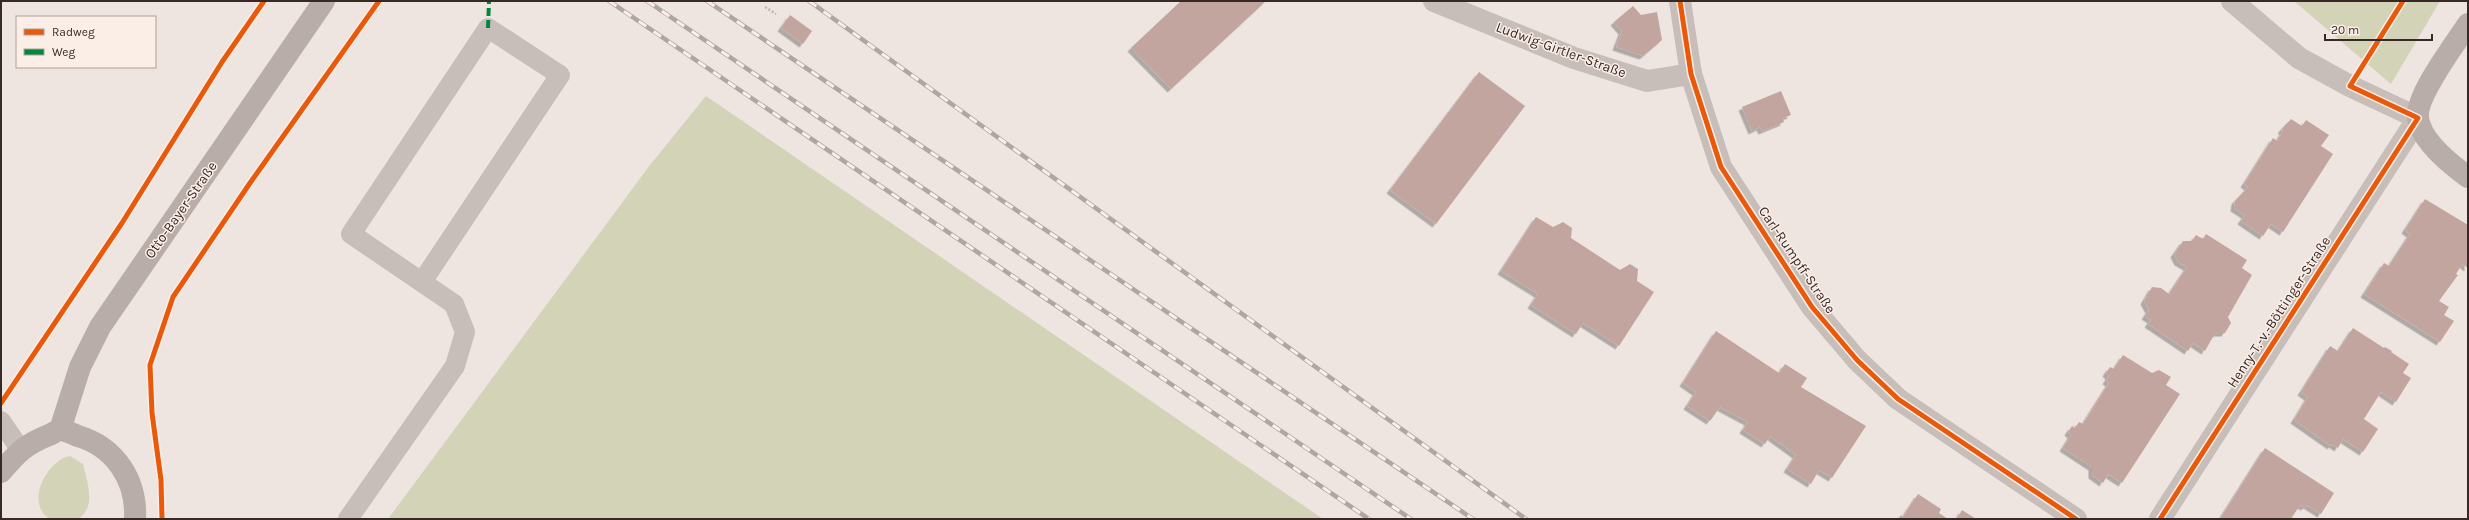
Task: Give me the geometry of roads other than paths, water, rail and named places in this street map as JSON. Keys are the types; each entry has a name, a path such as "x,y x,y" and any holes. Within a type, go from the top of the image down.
{"street":[{"name":"Otto-Bayer-Straße","path":"60,430 80,367 100,327 324,1"},
{"name":"Ludwig-Girtler-Straße","path":"1434,1 1574,58 1647,81 1690,74"},
{"name":"Carl-Rumpff-Straße","path":"1680,1 1690,74 1721,167 1812,307 1857,360 1898,399 2076,519"},
{"path":"2232,1 2299,58 2350,86 2418,118"},
{"path":"2468,24 2424,92 2418,118 2432,148 2468,177"},
{"name":"Henry-T.-v.-Böttinger-Straße","path":"2160,519 2418,118"},
{"path":"1,472 20,449 60,430 85,438 111,453 129,479 136,503 135,519"}],"lane":[{"path":"348,519 455,366 464,332 454,304 351,234 488,28 560,75 422,282"},
{"path":"1,421 20,449"}],"railway":[{"path":"609,1 1369,519"},
{"path":"647,1 1411,519"},
{"path":"707,1 1473,519"},
{"path":"809,1 1526,519"}]}
